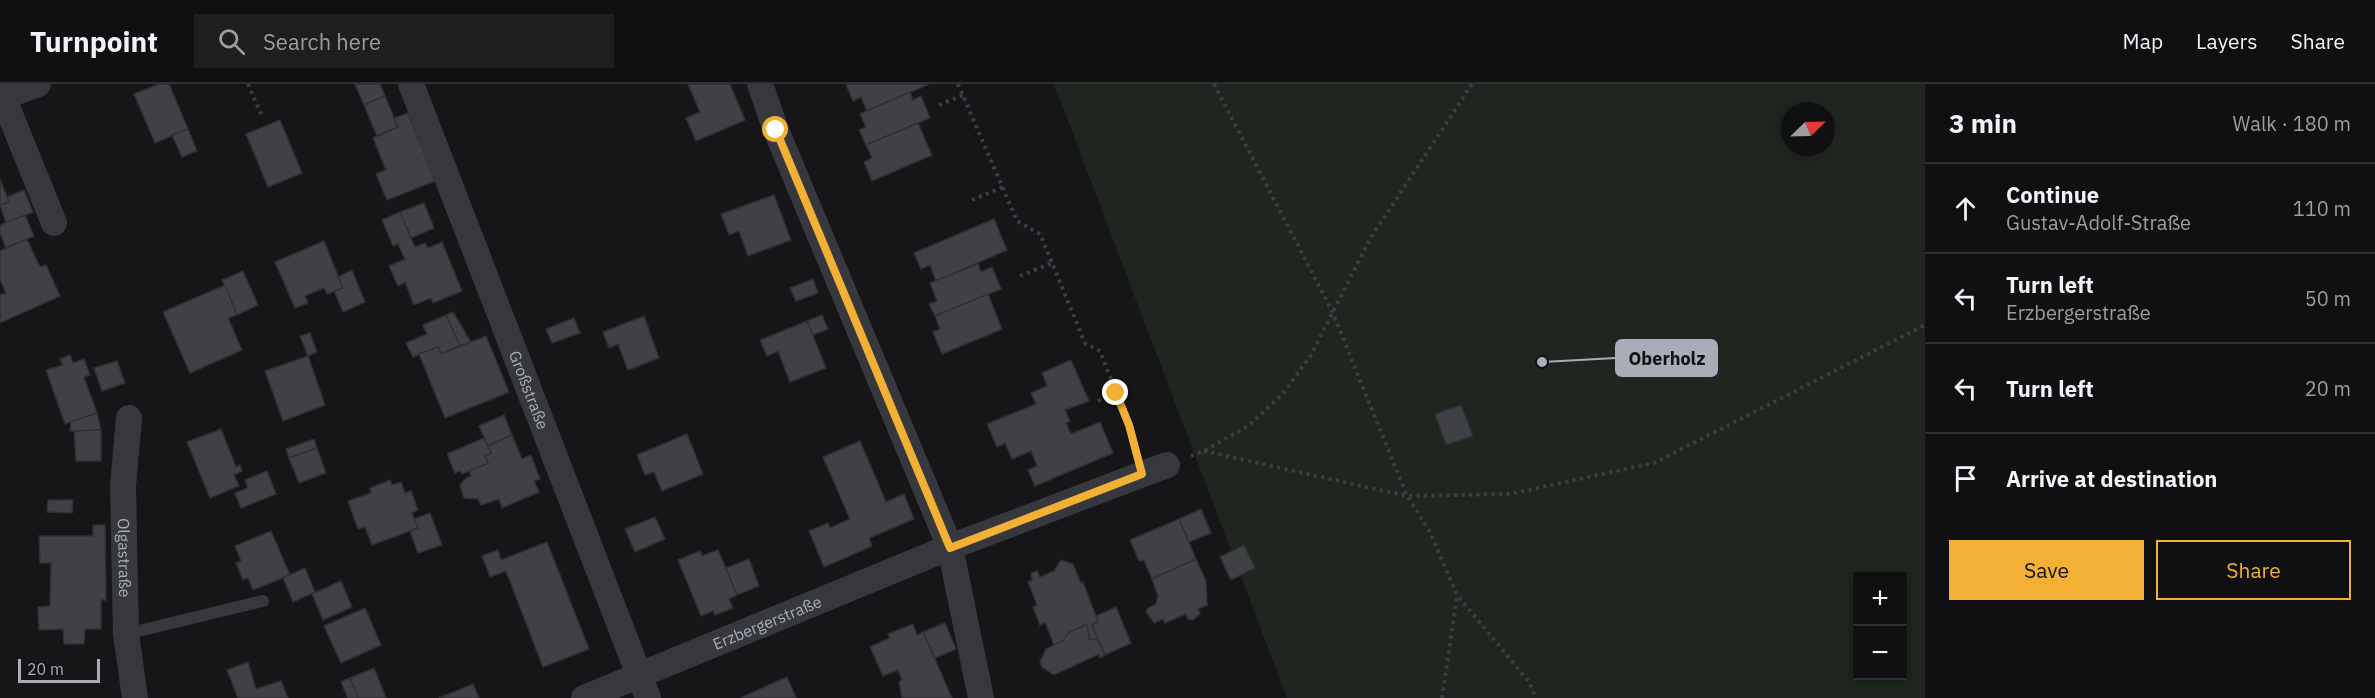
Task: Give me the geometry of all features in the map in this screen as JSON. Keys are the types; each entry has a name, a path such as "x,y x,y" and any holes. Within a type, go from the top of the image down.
{"street":[{"path":"38,84 2,98 54,223"},
{"name":"Großstraße","path":"411,84 643,687"},
{"path":"760,84 781,141 950,548 981,698"},
{"name":"Olgastraße","path":"129,417 123,486 126,634 135,698"},
{"name":"Erzbergerstraße","path":"584,698 643,687 950,548 1167,465"}],"lane":[{"path":"126,634 263,601"}],"path":[{"path":"248,84 261,114"},
{"path":"958,84 1017,221 1040,234 1085,343 1100,351 1129,425 1142,474"},
{"path":"1214,84 1332,311 1407,496 1430,532 1457,595 1529,682 1536,698"},
{"path":"1167,465 1204,451 1248,426 1282,396 1311,355 1370,239 1472,84"},
{"path":"939,105 963,94"},
{"path":"972,200 1003,187"},
{"path":"1020,276 1052,263"},
{"path":"1204,451 1407,496 1510,494 1654,463 1925,325"},
{"path":"1098,401 1116,393"},
{"path":"1442,698 1457,595"}],"shaded area":[{"path":"1054,84 1925,84 1925,698 1287,698"}],"building":[{"path":"159,84 169,84 188,129 155,143 134,94"},
{"path":"355,84 380,84 385,96 364,105"},
{"path":"688,84 730,84 745,120 696,141 686,118 700,112"},
{"path":"846,84 929,84 867,111 861,97 853,101"},
{"path":"910,92 913,100 921,96 930,118 866,145 859,130 866,127 860,114"},
{"path":"385,96 398,127 377,136 364,105"},
{"path":"408,113 435,181 387,200 376,174 386,170 373,138 398,127 394,118"},
{"path":"280,120 302,173 268,187 246,134"},
{"path":"918,123 932,155 872,181 864,162 872,158 866,145"},
{"path":"188,129 197,151 182,157 172,135"},
{"path":"0,179 9,202 0,205"},
{"path":"24,190 33,212 6,223 0,205 9,202 7,197"},
{"path":"774,195 791,240 748,256 739,231 729,235 721,214"},
{"path":"424,203 434,228 411,238 400,212"},
{"path":"400,212 415,247 425,243 428,248 442,242 462,291 433,303 431,298 414,305 405,282 398,286 389,266 405,259 398,244 393,246 382,220"},
{"path":"25,215 34,236 6,248 0,233 0,225"},
{"path":"994,219 1007,250 936,281 930,265 921,269 914,253"},
{"path":"27,239 40,267 46,265 60,296 0,323 0,295 6,293 0,280 0,251"},
{"path":"324,241 343,288 327,294 324,288 305,296 308,303 295,308 275,262"},
{"path":"978,264 981,272 992,267 1001,289 935,316 929,304 937,301 930,283"},
{"path":"352,270 365,302 343,312 334,291 343,288 338,277"},
{"path":"243,271 258,305 237,315 222,280"},
{"path":"813,279 818,293 796,301 790,288"},
{"path":"225,285 237,315 228,318 242,350 190,373 163,312"},
{"path":"988,294 1002,329 942,354 933,332 940,329 935,316"},
{"path":"453,312 471,342 460,346 446,315"},
{"path":"446,315 460,346 441,354 438,347 413,357 406,343 427,334 423,325"},
{"path":"822,315 828,329 813,335 807,321"},
{"path":"644,316 659,358 628,370 618,344 609,348 603,332"},
{"path":"574,318 580,333 552,343 546,329"},
{"path":"807,321 826,368 790,382 778,351 767,356 760,340"},
{"path":"310,333 317,352 308,356 300,336"},
{"path":"486,336 509,392 445,418 419,354 438,347 441,354"},
{"path":"70,355 73,363 84,359 90,375 84,377 97,413 65,424 46,370 63,365 60,359"},
{"path":"308,356 325,405 283,421 265,371"},
{"path":"1071,360 1089,401 1065,410 1070,421 1066,423 1071,434 1100,422 1113,453 1035,486 1028,470 1037,466 1031,451 1012,459 1005,443 997,447 987,424 1036,404 1031,393 1047,386 1042,373"},
{"path":"117,361 125,383 102,391 94,368"},
{"path":"1461,405 1473,436 1446,445 1435,414"},
{"path":"97,413 101,430 70,431 71,422"},
{"path":"504,415 512,435 488,446 479,426"},
{"path":"221,429 236,467 240,465 242,471 234,475 239,486 210,498 187,442"},
{"path":"101,430 101,461 76,461 74,431"},
{"path":"687,434 703,474 662,491 654,472 645,475 637,455"},
{"path":"512,435 522,459 531,455 540,479 534,481 539,492 502,508 499,499 481,505 478,499 464,498 460,485 471,476 469,471 488,463 485,456 491,453 488,446"},
{"path":"484,438 491,453 485,456 488,463 462,474 460,471 455,473 447,454"},
{"path":"314,439 317,448 289,458 286,449"},
{"path":"860,441 886,502 904,494 914,519 869,538 872,546 824,567 809,531 828,523 830,528 850,519 823,457"},
{"path":"317,448 326,473 299,483 289,458"},
{"path":"267,471 276,494 241,508 235,493 248,488 245,480"},
{"path":"390,480 392,485 401,482 405,493 411,491 418,510 412,513 418,528 372,545 365,527 358,529 348,501 371,493 370,488"},
{"path":"48,500 73,500 72,513 47,512"},
{"path":"1201,509 1211,533 1189,542 1179,519"},
{"path":"430,513 442,545 418,553 410,531 418,528 414,519"},
{"path":"655,517 665,539 635,552 625,529"},
{"path":"1179,519 1196,559 1152,579 1144,560 1139,561 1130,540"},
{"path":"93,525 105,525 106,600 101,600 101,629 85,629 84,644 64,644 63,629 39,630 38,607 50,606 51,563 40,563 39,536 93,536"},
{"path":"271,531 290,575 253,590 248,578 243,580 236,563 241,561 235,546"},
{"path":"547,542 589,649 543,667 506,571 490,577 482,556 498,550 501,560"},
{"path":"1244,545 1255,568 1231,580 1220,557"},
{"path":"718,550 737,595 729,599 733,608 715,615 713,611 701,616 678,560 700,551 702,556"},
{"path":"749,559 759,586 737,595 726,568"},
{"path":"1196,559 1206,581 1207,605 1198,609 1200,614 1193,620 1188,619 1186,614 1165,623 1163,619 1154,623 1146,612 1148,608 1156,604 1158,596 1152,579"},
{"path":"1061,560 1073,564 1081,583 1083,582 1098,622 1092,625 1098,640 1089,639 1087,624 1068,633 1064,640 1054,645 1045,622 1040,625 1033,607 1037,605 1028,582 1032,580 1031,573 1037,571 1040,577 1054,571"},
{"path":"305,568 315,592 293,602 283,578"},
{"path":"341,581 352,607 323,620 312,594"},
{"path":"1116,607 1131,643 1105,655 1092,625 1098,622 1096,616"},
{"path":"365,608 381,645 341,663 324,626"},
{"path":"945,623 956,649 935,658 923,632"},
{"path":"913,624 917,635 923,632 952,698 902,698 899,682 902,680 898,670 883,676 870,647 890,638 888,634"},
{"path":"1087,624 1089,639 1098,640 1105,655 1100,658 1099,654 1054,675 1042,667 1040,662 1046,649 1064,640 1068,633"},
{"path":"248,662 256,689 281,681 288,698 238,698 227,670"},
{"path":"374,668 386,698 358,698 350,678"},
{"path":"787,677 796,698 742,697"},
{"path":"350,678 358,698 348,698 341,682"},
{"path":"473,684 479,698 439,698"}],"place":[{"name":"Oberholz","path":"1542,362"}],"route":[{"path":"776,130 950,548 1142,474 1129,425 1116,393"}]}
